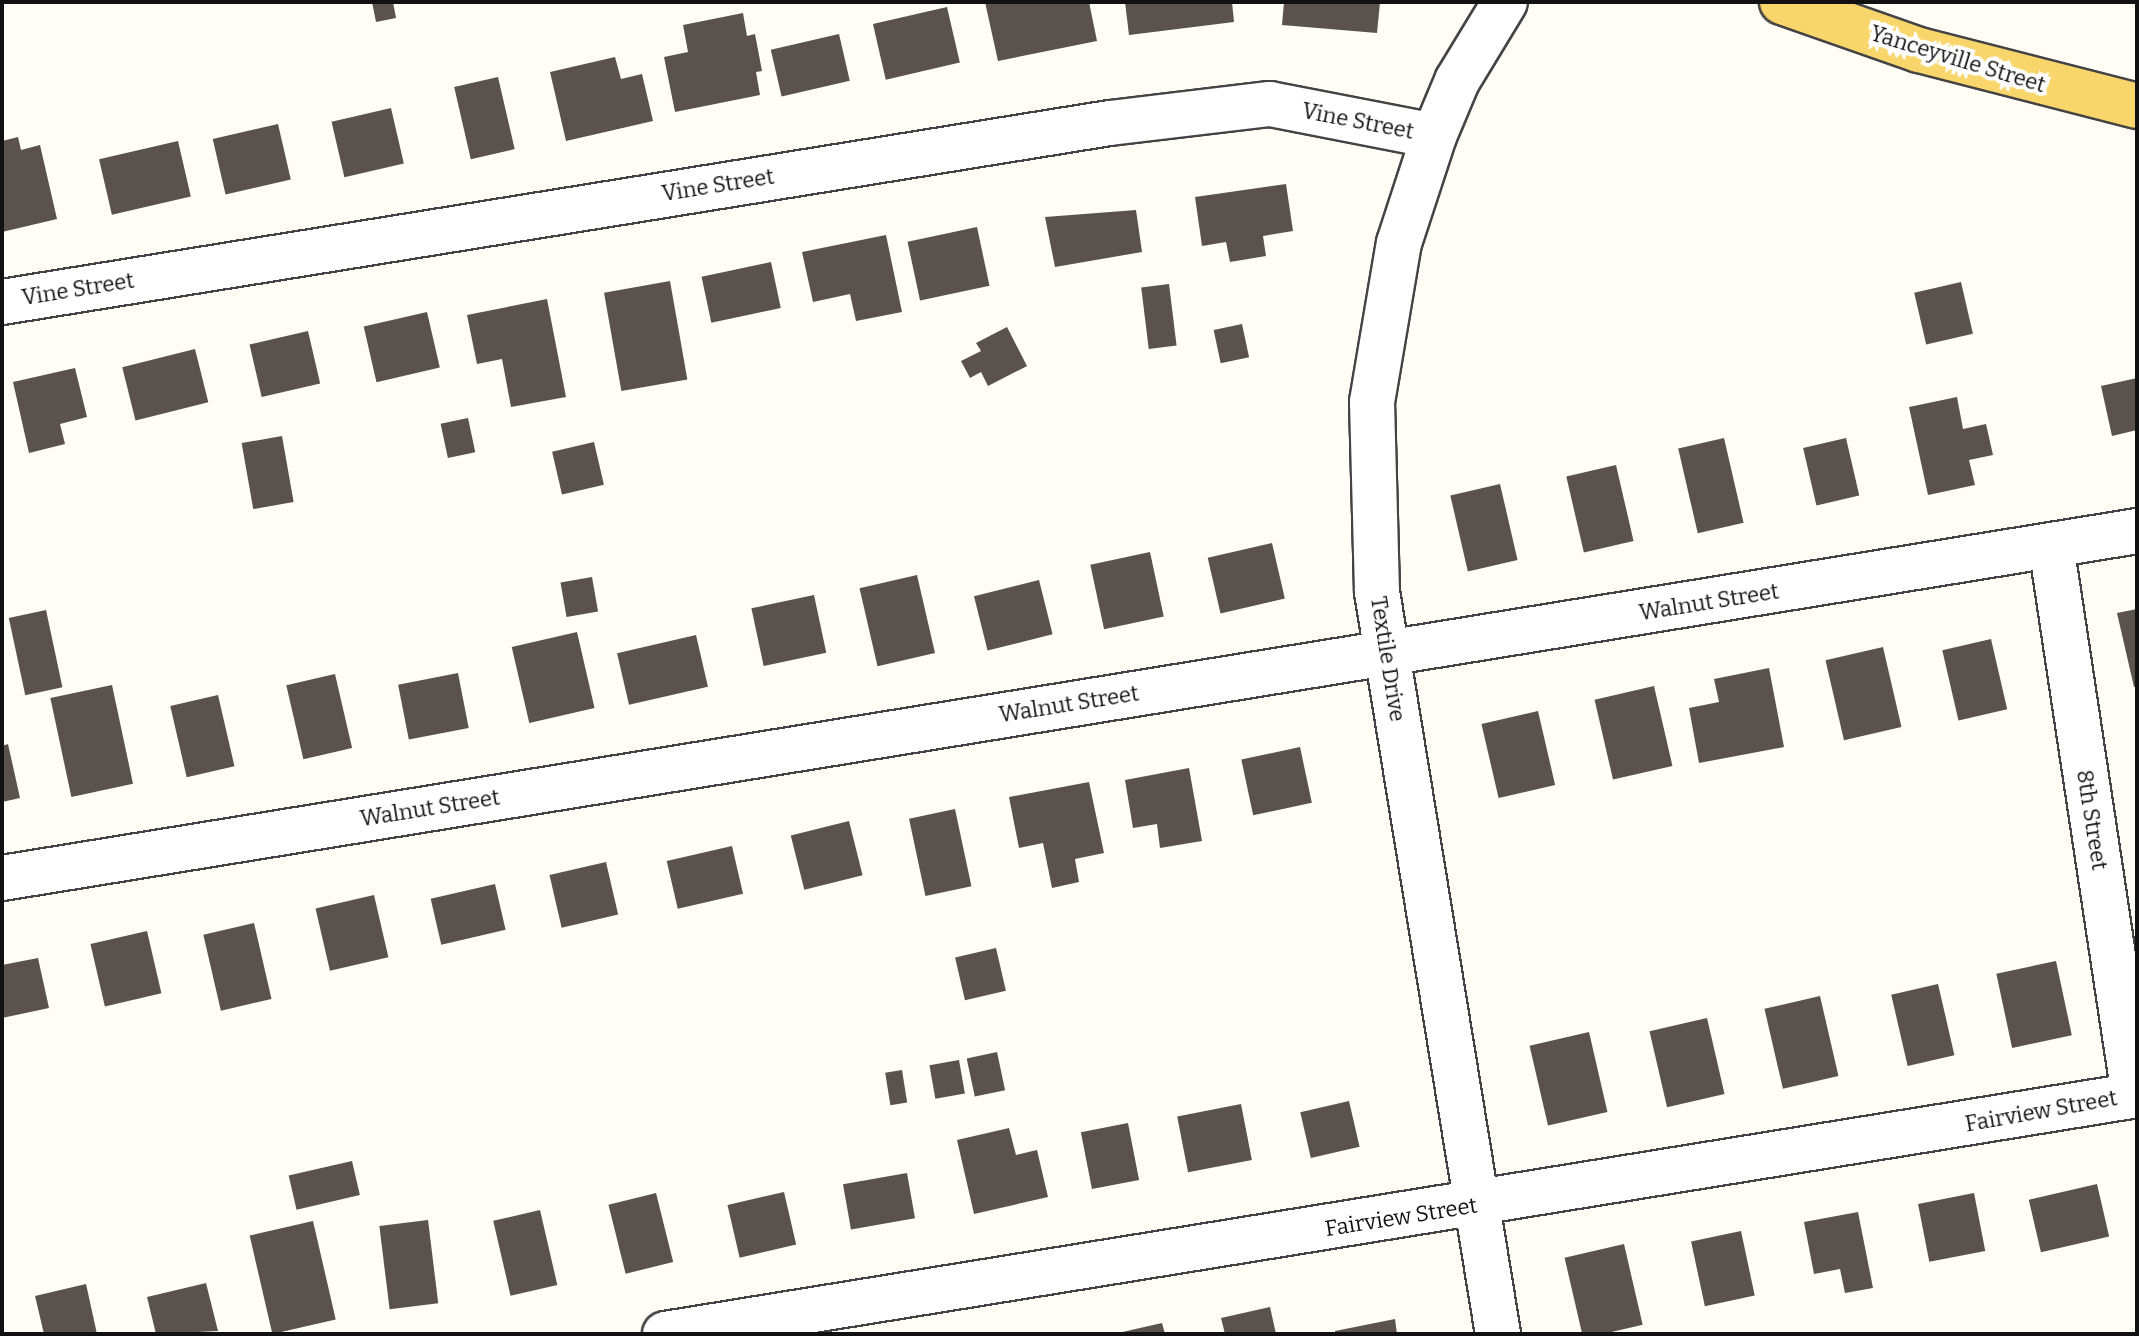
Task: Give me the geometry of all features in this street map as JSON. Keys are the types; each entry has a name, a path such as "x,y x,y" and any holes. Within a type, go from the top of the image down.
{"main road":[{"name":"Yanceyville Street","path":"1782,2 1919,50 2137,106"}],"street":[{"name":"Textile Drive","path":"1498,1334 1377,592 1372,402 1399,243 1434,136 1457,81 1505,2"},
{"name":"Vine Street","path":"2,302 1110,123 1270,104 1434,136"},
{"name":"Walnut Street","path":"2,878 2137,531"},
{"name":"8th Street","path":"2051,545 2135,1095"},
{"name":"Fairview Street","path":"665,1334 1477,1205 2135,1095"}],"building":[{"path":"372,2 393,2 396,18 376,22"},
{"path":"985,2 1089,2 1097,41 998,61"},
{"path":"1125,2 1232,2 1234,22 1129,35"},
{"path":"1284,2 1380,2 1377,33 1282,25"},
{"path":"947,7 960,63 886,80 873,24"},
{"path":"743,13 747,36 755,34 762,71 756,72 760,95 675,112 664,57 688,52 683,25"},
{"path":"839,34 850,81 782,97 771,50"},
{"path":"615,57 621,79 642,74 653,121 566,141 550,72"},
{"path":"498,77 515,149 471,159 454,87"},
{"path":"391,108 404,164 344,177 332,122"},
{"path":"278,124 291,180 226,195 213,139"},
{"path":"18,137 21,150 40,145 57,219 2,232 2,141"},
{"path":"178,141 191,197 112,215 99,159"},
{"path":"1286,184 1293,231 1263,236 1266,256 1230,262 1226,242 1202,246 1195,197"},
{"path":"1136,210 1142,252 1055,267 1045,217"},
{"path":"977,227 989,286 920,300 908,242"},
{"path":"886,235 902,312 856,321 850,294 813,302 802,252"},
{"path":"771,262 781,308 711,323 702,277"},
{"path":"670,281 687,379 621,391 604,293"},
{"path":"1961,282 1973,334 1926,344 1914,293"},
{"path":"1169,284 1177,346 1149,349 1141,287"},
{"path":"547,299 566,397 511,407 502,359 477,364 467,315"},
{"path":"427,312 440,368 376,382 364,327"},
{"path":"1242,324 1249,357 1221,363 1214,330"},
{"path":"1007,327 1027,366 988,386 981,372 970,378 961,361 981,351 976,343"},
{"path":"308,331 320,384 262,397 250,344"},
{"path":"195,349 208,402 136,421 122,367"},
{"path":"75,368 87,417 60,424 65,444 29,453 13,382"},
{"path":"2137,378 2137,430 2112,436 2101,386"},
{"path":"1957,397 1963,429 1986,424 1993,455 1969,460 1975,485 1928,495 1909,407"},
{"path":"468,418 475,452 448,458 441,424"},
{"path":"282,436 294,502 253,509 242,443"},
{"path":"1724,438 1744,523 1698,533 1678,449"},
{"path":"1846,438 1859,495 1816,505 1803,448"},
{"path":"594,442 604,485 562,495 552,452"},
{"path":"1616,465 1634,541 1584,552 1566,476"},
{"path":"1500,484 1518,560 1468,571 1450,495"},
{"path":"1272,543 1285,599 1221,613 1208,558"},
{"path":"1150,552 1164,617 1104,629 1090,565"},
{"path":"917,575 935,653 878,666 860,588"},
{"path":"592,577 598,611 567,617 560,583"},
{"path":"1039,580 1053,634 988,651 974,596"},
{"path":"814,595 826,653 764,666 751,608"},
{"path":"2137,609 2137,687 2134,687 2117,613"},
{"path":"46,610 62,687 25,695 9,618"},
{"path":"577,632 595,708 529,723 512,647"},
{"path":"696,635 708,687 629,705 617,653"},
{"path":"1991,639 2007,709 1958,720 1942,650"},
{"path":"1883,647 1901,727 1844,740 1826,660"},
{"path":"1769,668 1784,747 1699,763 1689,708 1719,702 1714,679"},
{"path":"458,673 469,728 409,740 398,685"},
{"path":"335,674 352,748 303,759 286,685"},
{"path":"112,685 133,784 71,797 50,698"},
{"path":"1654,686 1672,766 1613,780 1595,700"},
{"path":"218,695 234,766 187,777 170,706"},
{"path":"1538,711 1555,785 1499,798 1481,724"},
{"path":"8,744 20,798 2,802 2,746"},
{"path":"1300,747 1312,803 1253,815 1241,759"},
{"path":"1189,768 1202,841 1160,848 1157,824 1133,828 1125,780"},
{"path":"1089,782 1104,853 1075,859 1079,882 1052,888 1043,843 1019,848 1009,797"},
{"path":"955,809 971,886 925,896 909,819"},
{"path":"849,821 863,875 804,890 791,836"},
{"path":"732,846 743,894 678,909 667,861"},
{"path":"606,862 618,915 562,928 549,875"},
{"path":"495,884 506,930 441,945 431,899"},
{"path":"374,895 388,957 330,971 316,908"},
{"path":"254,923 272,999 221,1011 203,935"},
{"path":"147,931 161,993 105,1006 90,944"},
{"path":"996,948 1006,991 965,1000 955,957"},
{"path":"38,958 49,1008 2,1018 2,965"},
{"path":"2056,961 2072,1035 2012,1048 1996,974"},
{"path":"1938,984 1954,1055 1908,1066 1891,995"},
{"path":"1820,996 1838,1076 1783,1089 1764,1009"},
{"path":"1707,1018 1725,1094 1667,1107 1650,1031"},
{"path":"1589,1032 1607,1112 1548,1126 1530,1046"},
{"path":"997,1052 1005,1090 975,1097 967,1058"},
{"path":"959,1060 965,1093 935,1099 929,1065"},
{"path":"902,1070 907,1103 890,1105 885,1073"},
{"path":"1349,1101 1360,1147 1311,1158 1300,1112"},
{"path":"1241,1104 1252,1160 1188,1172 1177,1116"},
{"path":"1128,1123 1139,1180 1092,1189 1081,1132"},
{"path":"1009,1128 1016,1155 1037,1150 1048,1197 974,1214 957,1140"},
{"path":"352,1161 360,1195 297,1210 289,1176"},
{"path":"907,1173 915,1218 851,1230 843,1184"},
{"path":"2097,1184 2109,1237 2041,1252 2029,1200"},
{"path":"784,1192 796,1245 740,1258 727,1205"},
{"path":"656,1193 673,1262 626,1274 608,1205"},
{"path":"1974,1193 1985,1251 1929,1262 1918,1204"},
{"path":"540,1210 557,1285 511,1296 493,1221"},
{"path":"1858,1212 1873,1288 1845,1293 1840,1269 1814,1274 1804,1222"},
{"path":"428,1220 438,1303 390,1309 379,1226"},
{"path":"313,1221 336,1319 272,1334 250,1236"},
{"path":"1741,1231 1755,1296 1705,1306 1691,1242"},
{"path":"1624,1244 1643,1325 1603,1334 1582,1334 1565,1258"},
{"path":"206,1283 218,1331 156,1334 147,1297"},
{"path":"86,1284 97,1334 44,1334 35,1296"},
{"path":"1270,1307 1276,1334 1225,1334 1221,1318"},
{"path":"1395,1319 1397,1334 1335,1334 1335,1331"},
{"path":"1162,1323 1165,1334 1118,1333"}]}
